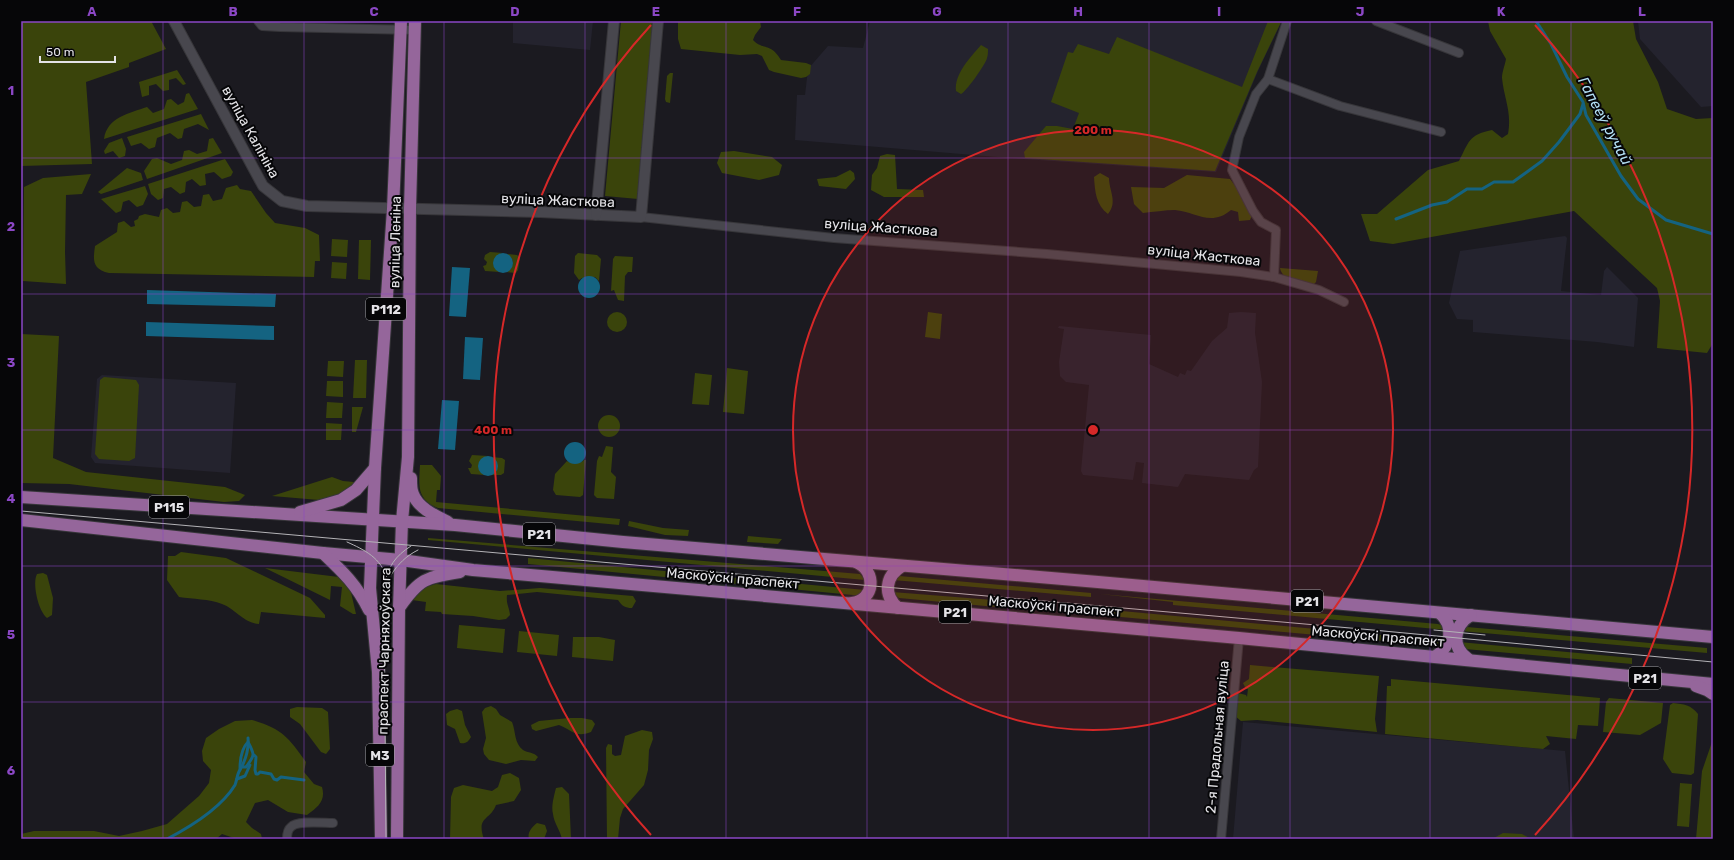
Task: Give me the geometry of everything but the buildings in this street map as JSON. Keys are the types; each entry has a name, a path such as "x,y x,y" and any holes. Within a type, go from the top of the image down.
{"main road":[{"name":"вуліца Леніна","path":"401,560 402,521 408,457 410,209 415,25"},
{"name":"вуліца Леніна","path":"374,519 375,468 393,209 400,26"},
{"path":"408,457 413,494 419,504 434,515 455,525"},
{"path":"289,514 341,500 356,490 375,468"},
{"name":"Р115","path":"21,497 374,519"},
{"name":"Р21","path":"374,519 402,521"},
{"name":"праспект Чарняхоўскага","path":"374,519 370,588 378,672 381,839"},
{"name":"Р115","path":"21,520 371,558"},
{"name":"Маскоўскі праспект","path":"402,521 623,542 1098,582 1713,637"},
{"path":"323,553 361,593 372,616"},
{"name":"Маскоўскі праспект","path":"371,558 401,560 473,570 1436,656 1713,684"},
{"name":"праспект Чарняхоўскага","path":"397,839 399,608 401,560"},
{"path":"851,604 865,598 871,584 868,570 856,562"},
{"path":"898,608 889,596 888,585 892,574 902,566"},
{"path":"399,608 418,584 429,577 473,570"},
{"path":"1436,656 1447,645 1450,634 1446,620 1440,613"},
{"path":"1468,660 1460,652 1456,641 1456,636 1459,626 1471,615"},
{"path":"1680,681 1707,690 1713,694"}],"street":[{"name":"вуліца Калініна","path":"174,21 263,186 272,195 282,201 307,206 410,209"},
{"path":"258,21 262,26 280,27 415,25"},
{"path":"596,215 614,21"},
{"path":"641,217 658,21"},
{"path":"1274,277 1276,230 1261,222 1232,170 1239,137 1256,94 1268,79 1287,21"},
{"path":"1376,21 1459,53"},
{"path":"1268,79 1340,106 1441,132"},
{"name":"вуліца Жасткова","path":"410,209 540,212 641,217 834,238 1047,254 1274,277 1319,290 1344,302"},
{"name":"2-я Прадольная вуліца","path":"1221,839 1239,638"},
{"path":"286,839 291,826 299,823 333,823"}],"shaded area":[{"path":"513,21 593,21 590,50 513,43"},
{"path":"870,21 1282,21 1258,71 1216,172 1009,158 795,140 797,95 805,95 808,69 828,46 863,48"},
{"path":"1638,21 1713,21 1713,106 1701,107 1640,39"},
{"path":"1565,236 1567,238 1561,291 1601,295 1604,271 1607,267 1638,298 1634,347 1597,342 1473,332 1473,320 1457,319 1449,303 1460,251"},
{"path":"1229,313 1256,313 1255,333 1262,382 1258,467 1254,470 1249,480 1185,474 1178,487 1142,483 1144,463 1136,462 1133,480 1083,475 1081,471 1089,385 1066,382 1060,376 1059,362 1064,329 1058,328 1059,326 1151,335 1149,364 1178,377 1180,373 1185,375 1187,370 1191,371 1212,341 1227,328"},
{"path":"102,375 236,383 230,473 95,463 91,457 97,379"},
{"path":"1243,722 1565,751 1574,839 1233,839"}],"green space":[{"path":"21,21 151,21 166,49 129,63 129,67 86,82 92,164 21,166"},
{"path":"621,21 653,21 638,199 605,196"},
{"path":"678,21 760,21 761,27 753,40 774,51 781,60 811,65 810,74 801,78 774,72 769,70 762,56 757,54 740,55 681,49 678,39"},
{"path":"1268,21 1281,22 1257,72 1215,171 1025,158 1024,152 1046,126 1057,126 1073,129 1079,113 1051,102 1068,52 1073,53 1078,44 1109,54 1117,37 1242,87"},
{"path":"1488,21 1633,21 1636,39 1658,82 1667,109 1696,119 1713,118 1713,343 1707,353 1657,348 1660,301 1657,288 1574,211 1393,244 1370,241 1361,214 1377,214 1428,170 1459,161 1470,140 1478,134 1492,130 1502,138 1508,134 1509,118 1502,78 1506,59 1490,31"},
{"path":"981,45 988,49 986,61 971,84 961,94 956,91 956,85 960,72"},
{"path":"177,70 186,84 183,85 176,78 169,80 169,90 163,91 156,84 149,86 149,95 142,97 139,82"},
{"path":"670,73 673,73 670,103 666,102 665,99 667,76"},
{"path":"189,93 198,109 104,139 110,126 120,117 147,107 153,113 164,109 167,100 171,99 178,105 184,102 186,94"},
{"path":"201,114 209,130 198,124 184,129 182,138 178,139 170,133 157,138 155,147 149,149 141,143 131,146 127,137"},
{"path":"122,138 126,149 125,156 119,158 113,151 105,154 104,151 109,143"},
{"path":"213,138 222,153 147,179 144,171 152,159 157,158 171,164 182,160 184,151 189,150 197,154 207,151 209,139"},
{"path":"734,151 772,157 782,165 779,175 759,180 722,173 717,163 721,152"},
{"path":"887,154 895,155 897,189 923,190 924,197 884,197 871,190 872,175 877,168 880,156"},
{"path":"225,159 233,172 231,176 222,179 214,172 205,174 206,185 200,186 192,179 186,182 185,192 180,194 171,187 164,189 163,198 158,200 151,194 148,184"},
{"path":"127,168 141,173 143,180 101,194 98,192"},
{"path":"850,170 854,173 855,179 846,189 819,186 817,179 836,177"},
{"path":"1100,173 1109,178 1113,201 1111,210 1108,214 1101,207 1096,193 1094,177"},
{"path":"91,174 82,194 66,195 66,284 23,281 24,187 43,178"},
{"path":"1187,175 1230,179 1245,199 1252,215 1250,220 1239,221 1238,212 1231,210 1224,215 1210,218 1175,210 1143,213 1134,204 1131,187 1164,188"},
{"path":"237,185 240,189 251,191 275,223 305,228 319,235 320,261 315,261 314,277 109,273 99,269 95,263 95,246 117,232 118,223 124,221 131,227 135,226 134,221 138,219 139,216 145,214 159,217 161,210 167,208 173,213 180,212 182,202 187,201 194,207 201,206 203,195 209,194 213,201 222,199 226,188"},
{"path":"145,186 148,194 143,205 137,207 129,200 123,202 121,211 116,213 101,199"},
{"path":"332,239 348,240 347,257 331,256"},
{"path":"359,240 371,240 370,280 358,279"},
{"path":"490,252 503,253 499,254 494,263 496,269 500,272 485,271 483,266 486,265 487,262 484,259 485,255"},
{"path":"578,253 597,255 601,259 599,281 595,277 582,278 579,280 574,273 575,256"},
{"path":"507,254 517,255 520,258 516,273 506,272 509,271 513,263 512,259"},
{"path":"615,256 633,257 632,272 628,272 625,276 624,301 618,300 614,290 611,291 613,259"},
{"path":"332,262 347,263 346,279 331,278"},
{"path":"1280,268 1318,271 1316,282 1313,285 1293,280 1284,276"},
{"path":"617,312 624,315 627,322 624,329 617,332 610,329 607,322 610,315"},
{"path":"928,312 942,314 940,339 925,337"},
{"path":"21,334 59,336 53,458 86,472 225,487 245,495 239,501 224,502 69,484 21,483"},
{"path":"355,360 367,360 366,398 353,398"},
{"path":"328,361 344,361 343,377 327,376"},
{"path":"727,368 748,371 744,414 723,412"},
{"path":"695,373 712,375 709,405 692,404"},
{"path":"104,377 136,380 139,385 135,458 129,461 99,459 95,454 100,380"},
{"path":"327,381 343,381 343,397 326,396"},
{"path":"327,402 343,403 342,418 326,418"},
{"path":"352,407 363,407 356,432 352,432"},
{"path":"609,415 617,418 620,426 617,434 609,437 601,434 598,426 601,418"},
{"path":"326,423 342,424 341,440 326,440"},
{"path":"606,446 613,447 611,472 616,477 614,499 597,498 594,495 597,461 599,456 602,457"},
{"path":"472,455 488,456 485,457 479,466 481,472 485,475 471,474 468,468 471,468 472,465 469,461"},
{"path":"492,457 502,458 505,460 504,473 501,475 492,475 494,473 495,459"},
{"path":"586,460 583,495 580,497 556,495 553,490 555,474 567,461 576,463"},
{"path":"420,465 432,465 441,476 440,490 437,490 436,502 620,519 619,525 438,508 422,496 419,485"},
{"path":"332,477 343,481 354,482 353,486 331,499 319,500 272,496"},
{"path":"629,521 663,528 689,530 688,536 665,535 628,526"},
{"path":"748,536 782,539 778,544 747,542"},
{"path":"428,538 860,574 865,580 428,540"},
{"path":"181,552 226,558 310,598 325,615 325,618 261,612 259,624 244,619 227,606 217,602 179,597 167,580 168,556 175,556"},
{"path":"528,558 865,590 858,595 853,595 528,564"},
{"path":"265,568 339,577 350,588 356,614 353,614 340,606 342,587 331,586 330,600"},
{"path":"43,573 47,575 53,598 52,615 47,618 41,609 35,584 37,574"},
{"path":"899,576 1091,593 1091,597 893,580"},
{"path":"436,584 500,591 540,588 633,596 636,601 632,608 630,608 621,604 618,600 537,592 507,595 510,615 506,619 499,620 425,611 426,602 412,600 421,589"},
{"path":"892,592 1019,602 1018,609 899,598"},
{"path":"1100,594 1438,624 1444,626 1447,630 1173,605 1173,602"},
{"path":"1100,609 1446,641 1442,645 1438,646 1099,615"},
{"path":"459,625 505,629 503,653 457,648"},
{"path":"1467,627 1707,648 1707,653 1461,631"},
{"path":"519,631 559,635 557,656 517,652"},
{"path":"573,637 599,637 615,640 613,661 572,657"},
{"path":"1459,642 1632,658 1632,664 1465,649"},
{"path":"1250,665 1379,676 1375,719 1377,732 1257,720 1241,721 1235,716 1238,693 1246,695 1247,697 1248,689 1246,689 1243,683 1249,679"},
{"path":"1391,679 1600,698 1598,726 1578,725 1576,739 1546,736 1550,744 1543,749 1385,734 1387,686 1391,686"},
{"path":"1609,698 1663,703 1661,723 1640,735 1603,732 1606,702"},
{"path":"1673,703 1687,706 1698,714 1694,773 1691,775 1672,773 1663,759 1670,705"},
{"path":"491,706 496,709 500,715 512,722 518,744 523,750 533,753 538,757 535,761 521,760 506,764 489,760 484,754 483,749 486,738 482,712 485,708"},
{"path":"297,707 322,708 328,712 330,749 326,754 321,752 300,724 290,717 290,709"},
{"path":"457,709 462,711 465,725 471,737 465,743 460,743 455,729 447,725 446,714"},
{"path":"569,718 592,720 595,724 591,732 586,734 574,733 559,725 536,731 532,729 531,725 539,721"},
{"path":"252,720 271,727 289,740 306,762 304,772 314,784 322,787 323,792 320,803 307,815 288,812 268,800 255,803 246,822 261,834 262,839 237,839 222,834 216,839 21,839 21,834 34,831 94,831 119,836 167,824 199,796 209,783 211,770 203,761 202,751 206,738 235,721"},
{"path":"642,730 652,732 653,739 649,750 648,770 644,785 623,809 620,818 618,839 607,839 606,748 608,744 612,745 612,754 615,756 621,755 625,736"},
{"path":"1713,739 1713,839 1696,839 1702,771"},
{"path":"510,773 519,778 521,790 514,801 496,805 485,819 482,826 484,839 450,839 451,797 454,788 463,785 492,791 498,787 502,775"},
{"path":"1680,783 1692,784 1689,827 1677,826"},
{"path":"562,787 569,794 571,839 562,839 552,811 556,788"},
{"path":"537,823 545,825 547,831 544,839 529,839 529,832"},
{"path":"1503,833 1522,834 1531,839 1492,839"}],"water":[{"path":"503,253 510,256 513,263 510,270 503,273 496,270 493,263 496,256"},
{"path":"452,267 470,268 466,317 449,316"},
{"path":"589,276 597,279 600,287 597,295 589,298 581,295 578,287 581,279"},
{"path":"147,290 276,294 275,307 147,304"},
{"path":"146,322 274,326 274,340 146,336"},
{"path":"465,337 483,338 480,380 463,379"},
{"path":"442,400 459,401 455,450 438,449"},
{"path":"575,442 583,445 586,453 583,461 575,464 567,461 564,453 567,445"},
{"path":"488,456 495,459 498,466 495,473 488,476 481,473 478,466 481,459"}],"waterway":[{"name":"Гапееў ручай","path":"1536,21 1551,44 1567,77 1583,102 1586,115 1621,176 1638,199 1666,220 1713,234"},
{"path":"1396,219 1432,205 1447,202 1467,189 1482,189 1494,182 1513,182 1542,161 1559,142 1580,114 1583,104"},
{"path":"167,839 204,816 229,793 235,785 238,773 245,759 248,738"},
{"path":"240,769 241,754 248,742 253,755 246,767 243,767"},
{"path":"254,755 256,757 256,774 260,772 271,774 274,779 277,780 281,777 304,780"},
{"path":"237,779 245,776 250,765"}],"tram line":[{"path":"21,511 1373,630 1713,662"},
{"path":"347,542 372,556 381,565 387,578"},
{"path":"386,839 384,585 393,562 411,546"},
{"path":"391,575 396,567 418,550"},
{"path":"1434,630 1485,635"}]}
